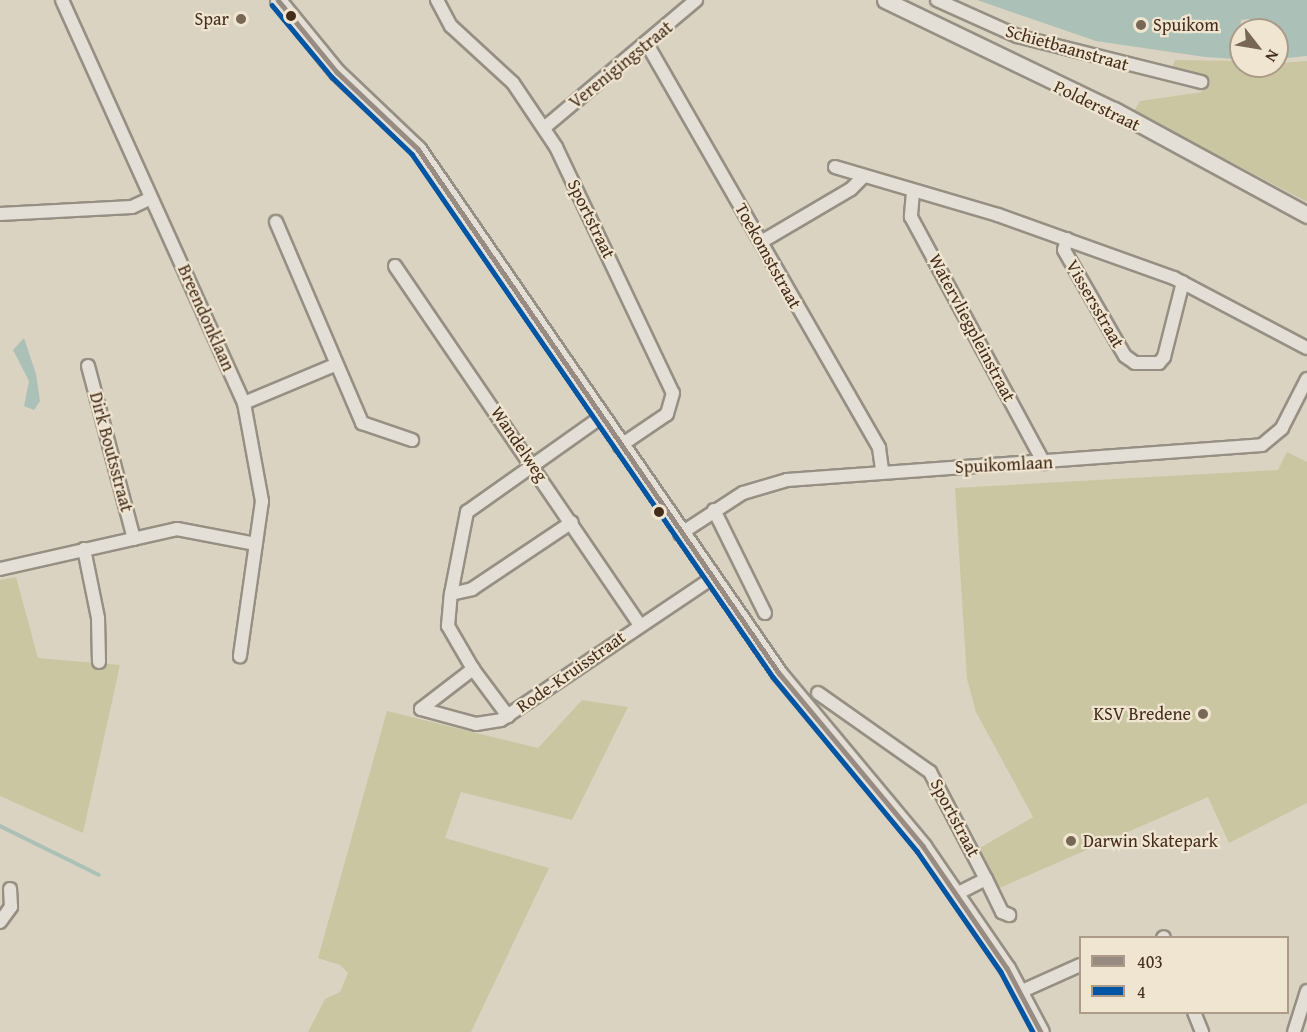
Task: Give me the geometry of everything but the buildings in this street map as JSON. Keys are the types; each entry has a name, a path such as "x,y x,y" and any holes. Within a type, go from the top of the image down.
{"street":[{"name":"Breendonklaan","path":"62,0 244,403 262,501 240,656"},
{"path":"278,0 337,72 418,149 711,579 811,715 884,797 956,894 1020,992 1041,1032"},
{"name":"Sportstraat","path":"436,0 452,26 513,83 544,128 673,393 667,414 620,446"},
{"name":"Verenigingstraat","path":"544,128 647,44 696,0"},
{"name":"Polderstraat","path":"885,0 1114,110 1307,215"},
{"name":"Schietbaanstraat","path":"937,0 1017,36 1201,82"},
{"name":"Toekomststraat","path":"647,44 879,448 882,470"},
{"name":"Vissersstraat","path":"836,166 1067,239 1183,282 1307,348"},
{"path":"761,242 851,189 864,176"},
{"name":"Watervliegpleinstraat","path":"913,192 911,217 1044,463"},
{"path":"0,214 132,207 151,198"},
{"path":"276,222 334,365 362,423 412,440"},
{"name":"Vissersstraat","path":"1067,239 1064,250 1125,356 1135,363 1158,363 1164,357 1183,282"},
{"name":"Wandelweg","path":"395,266 572,522 640,625"},
{"path":"244,403 334,365"},
{"name":"Dirk Boutsstraat","path":"88,366 134,539"},
{"name":"Spuikomlaan","path":"680,534 714,510 777,482 882,470 1044,463 1262,445 1282,428 1307,379"},
{"path":"508,716 473,669 448,626 451,594 467,512 531,463 601,417"},
{"path":"714,510 765,613"},
{"path":"451,594 472,589 572,522"},
{"path":"0,569 177,530 256,544"},
{"path":"84,549 98,618 99,662"},
{"name":"Rode-Kruisstraat","path":"473,669 421,709 476,724 508,716 711,579"},
{"name":"Sportstraat","path":"811,715 822,698 930,772 1002,912 1010,915"},
{"name":"Sportstraat","path":"956,894 987,879"},
{"path":"0,922 9,912 10,889"},
{"path":"1020,992 1079,965"},
{"path":"1294,1032 1307,990"},
{"path":"1195,1014 1202,1032"}],"shaded area":[{"name":"Spuikom","path":"977,0 1307,0 1307,56 1289,58 1289,18 1229,18 1229,59 1096,41"},
{"path":"1175,60 1229,61 1229,78 1289,78 1289,62 1307,61 1307,202 1134,111 1140,101 1203,92 1167,80"},
{"path":"24,338 36,374 40,401 34,410 24,406 29,381 13,350"},
{"path":"1287,452 1307,462 1307,803 1229,843 1208,797 997,889 978,849 1033,817 976,712 967,679 955,488 1278,470"},
{"path":"16,577 38,658 120,665 83,833 0,796 0,580"},
{"path":"582,700 628,707 572,820 461,792 445,838 549,868 471,1032 308,1032 325,999 340,992 348,973 340,965 318,958 387,711 538,748"}],"waterway":[{"path":"0,826 99,875"}],"transit line":[{"name":"403","path":"278,0 337,72 418,149 779,673 923,846 1007,968 1041,1032"},
{"name":"4","path":"272,5 332,77 412,154 773,677 917,851 1001,972 1033,1032"}],"place":[{"name":"Spar","path":"241,19"},
{"name":"Spuikom","path":"1141,25"},
{"name":"KSV Bredene","path":"1203,714"},
{"name":"Darwin Skatepark","path":"1071,841"}]}
